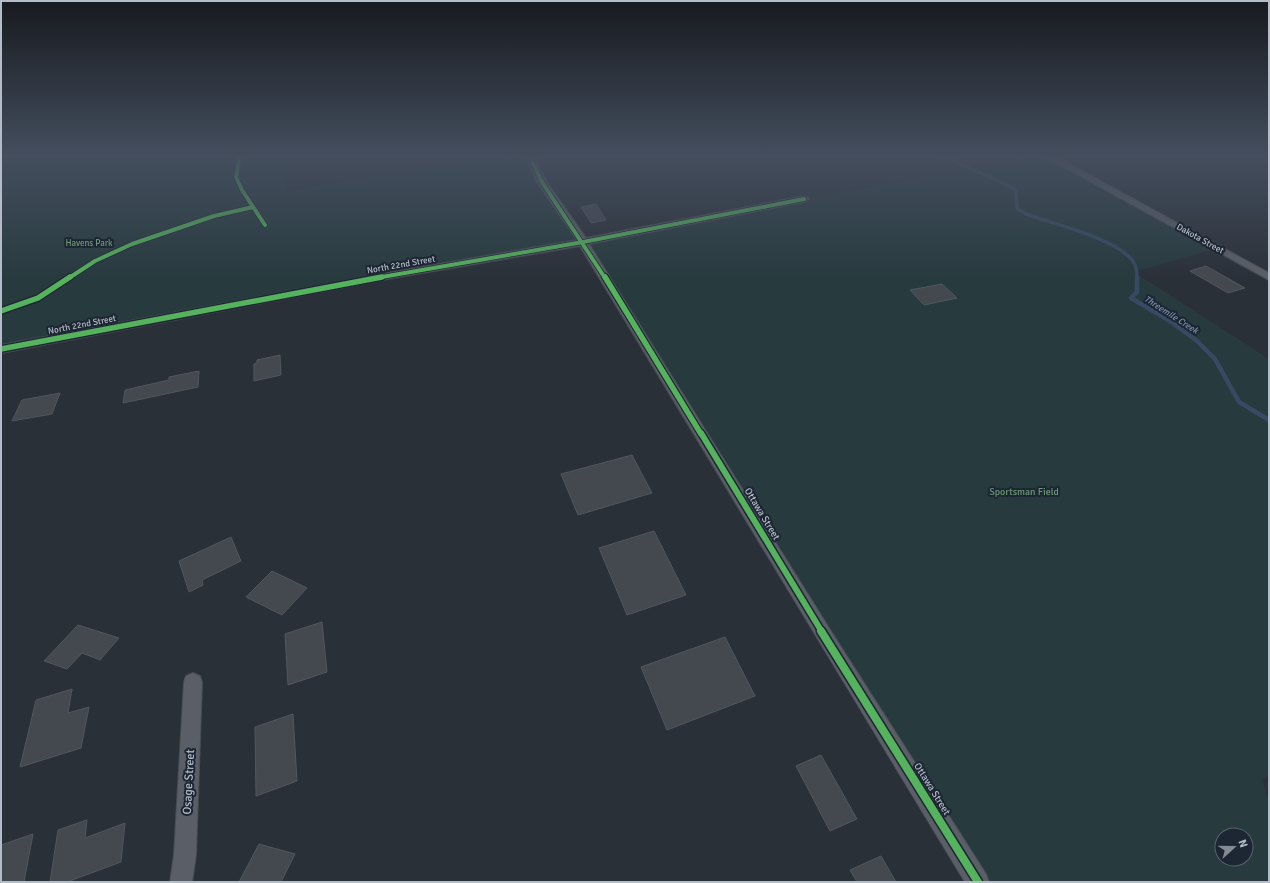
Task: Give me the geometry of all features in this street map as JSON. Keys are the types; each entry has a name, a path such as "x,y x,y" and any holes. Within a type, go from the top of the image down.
{"street":[{"name":"Ottawa Street","path":"552,196 583,242 828,642 978,882"},
{"name":"Dakota Street","path":"1121,196 1269,277"},
{"name":"North 22nd Street","path":"1,349 393,275 583,242 804,199"},
{"name":"Osage Street","path":"181,882 185,855 193,682"}],"green space":[{"name":"Havens Park","path":"1,196 555,196 583,242 1,349"},
{"name":"Sportsman Field","path":"820,196 1121,196 1217,248 1134,272 1269,359 1269,775 1262,779 1269,802 1269,882 978,882 583,242"}],"building":[{"path":"596,204 606,220 591,223 581,207"},
{"path":"1206,266 1245,288 1228,293 1190,271"},
{"path":"942,284 957,298 924,305 910,290"},
{"path":"280,355 281,375 254,381 254,364 257,363 257,360"},
{"path":"199,371 198,387 123,403 125,390 169,380 169,377"},
{"path":"60,393 52,414 12,421 22,400"},
{"path":"632,455 652,493 578,515 561,474"},
{"path":"654,531 686,595 627,615 599,548"},
{"path":"231,537 241,561 202,580 203,585 189,592 179,561"},
{"path":"272,571 307,588 282,615 246,597"},
{"path":"322,622 327,672 288,685 285,634"},
{"path":"78,625 119,638 100,660 82,653 67,669 44,661"},
{"path":"725,637 755,696 667,730 641,667"},
{"path":"72,689 68,713 89,707 81,748 20,767 36,700"},
{"path":"293,714 297,781 256,796 255,727"},
{"path":"821,755 857,819 830,831 796,766"},
{"path":"87,820 85,838 125,823 121,862 67,882 50,882 58,830"},
{"path":"33,834 24,882 1,882 1,845"},
{"path":"259,844 295,854 281,882 239,882"},
{"path":"881,856 896,882 857,882 850,870"}],"waterway":[{"name":"Threemile Creek","path":"1016,196 1017,208 1026,214 1083,233 1112,245 1124,253 1133,261 1137,278"},
{"name":"Threemile Creek","path":"1137,278 1137,292 1131,298 1170,321 1197,341 1215,359 1239,402 1269,420"}],"cycle path":[{"path":"246,196 265,225"},
{"path":"552,196 583,242 828,642 978,882"},
{"path":"1,349 393,275 583,242 804,199"},
{"path":"1,311 38,298 95,261 132,244 214,216 253,207"}]}
